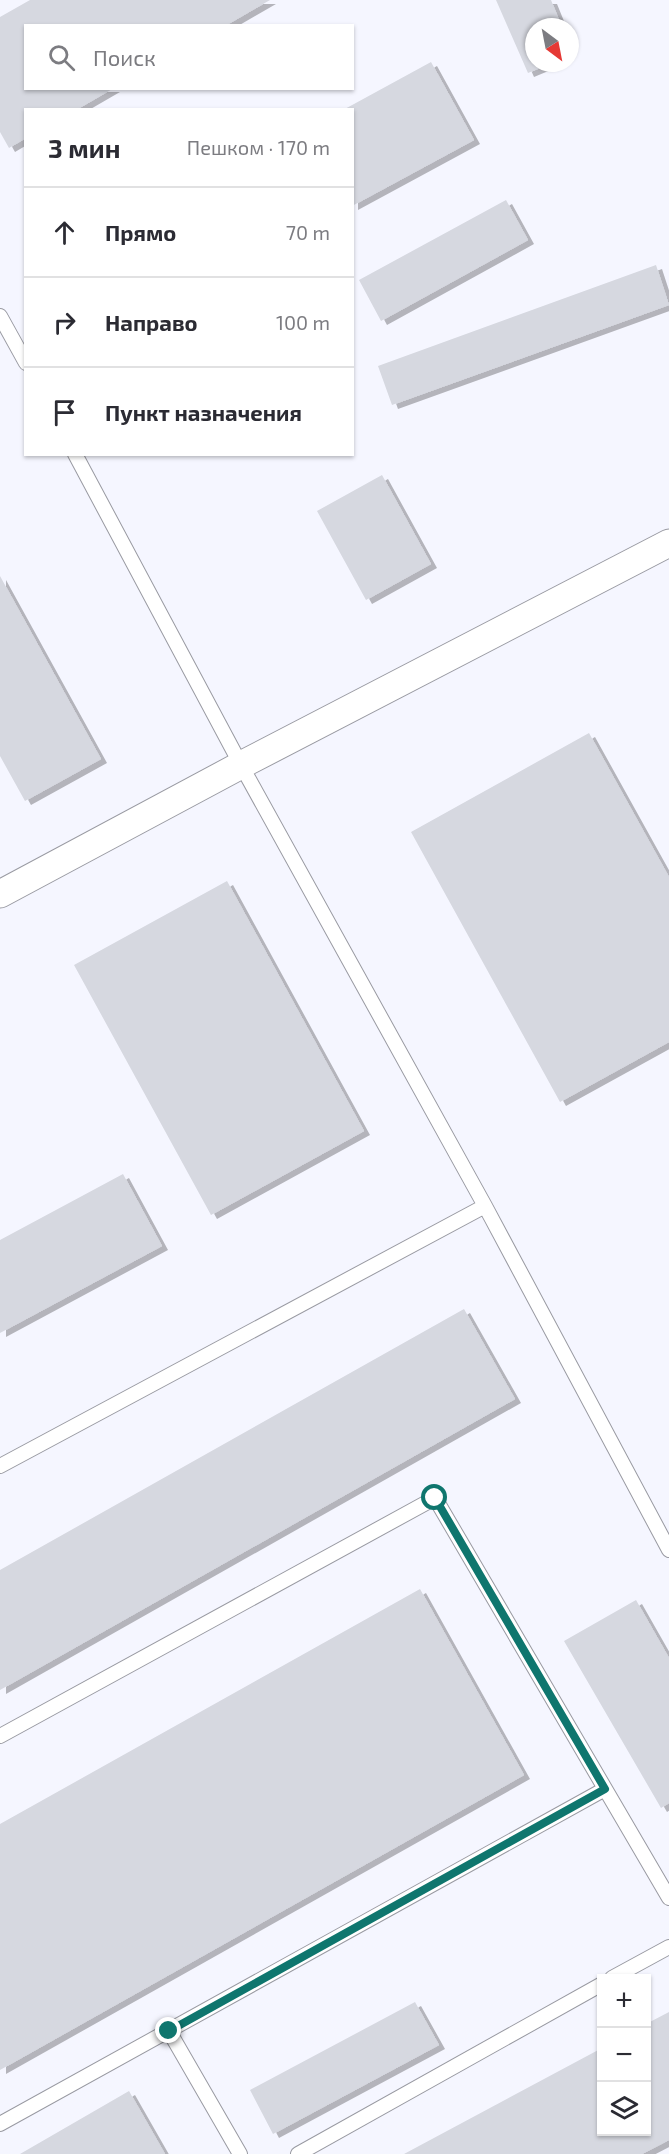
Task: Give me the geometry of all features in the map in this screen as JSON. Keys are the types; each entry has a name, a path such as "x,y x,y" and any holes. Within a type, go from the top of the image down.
{"street":[{"path":"0,894 241,765 669,543"}],"lane":[{"path":"0,316 24,359"},
{"path":"76,456 241,765 485,1206 669,1550"},
{"path":"0,1466 485,1206"},
{"path":"0,1736 435,1498 669,1898"},
{"path":"0,2124 605,1789"},
{"path":"619,1974 669,1947"},
{"path":"298,2154 597,1987"},
{"path":"169,2031 240,2154"}],"building":[{"path":"30,0 270,0 228,24 24,24 24,90 111,90 79,108 24,108 24,139 9,148 0,132 0,17"},
{"path":"496,0 551,0 558,18 525,18 525,66"},
{"path":"431,62 474,140 354,205 354,108 347,108"},
{"path":"506,200 528,240 381,321 359,280"},
{"path":"656,265 669,305 392,405 378,366"},
{"path":"382,475 431,564 366,600 317,511"},
{"path":"0,576 101,759 25,801 0,756"},
{"path":"589,733 669,877 669,1042 560,1102 411,832"},
{"path":"227,881 364,1131 211,1215 74,965"},
{"path":"123,1174 162,1246 0,1333 0,1240"},
{"path":"464,1309 515,1399 0,1690 0,1570"},
{"path":"420,1589 524,1775 0,2070 0,1824"},
{"path":"636,1600 669,1658 669,1803 661,1808 564,1641"},
{"path":"415,2002 439,2045 273,2134 250,2090"},
{"path":"669,2012 669,2140 642,2154 404,2154 597,2051 597,2136 651,2136 651,2021"},
{"path":"129,2091 165,2154 20,2154"}],"route":[{"path":"169,2031 605,1789 435,1498"}]}
